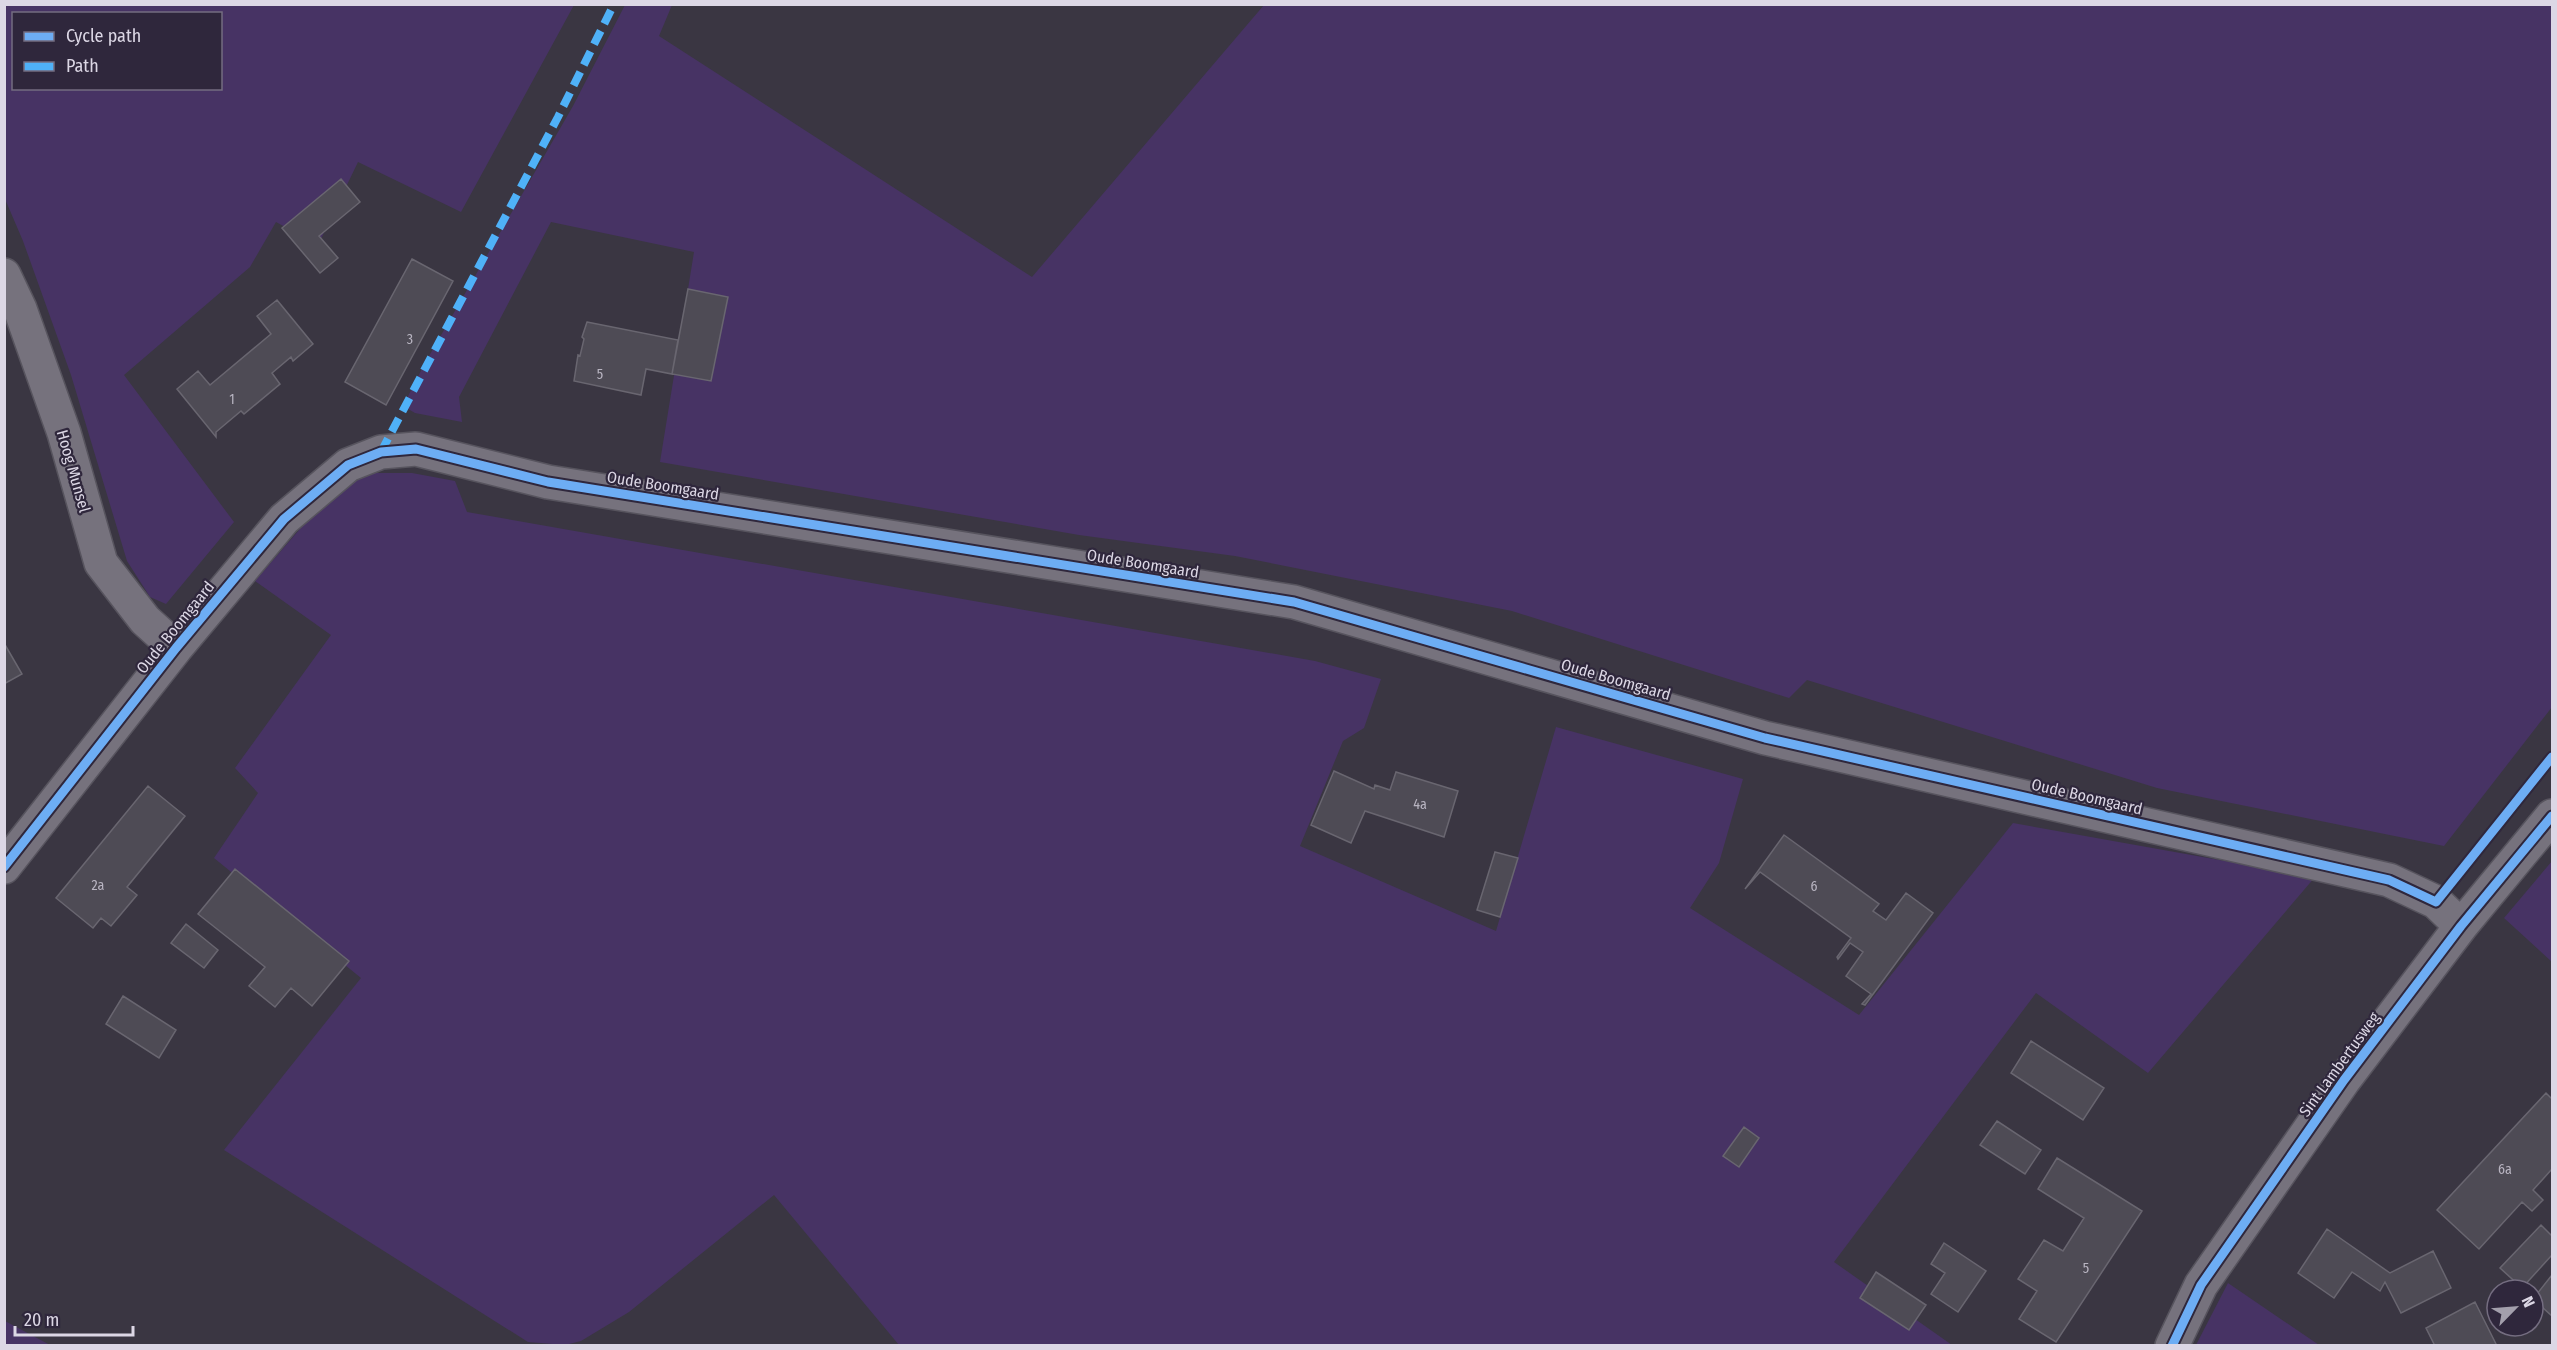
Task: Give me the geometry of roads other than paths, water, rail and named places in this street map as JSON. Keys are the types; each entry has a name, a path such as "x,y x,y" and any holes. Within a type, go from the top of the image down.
{"street":[{"name":"Hoog Munsel","path":"4,275 20,309 64,433 100,562 146,620 176,648"},
{"name":"Oude Boomgaard","path":"4,867 176,648 284,519 348,465 381,452 416,449 548,482 1294,602 1764,738 2389,880 2436,902 2461,926"},
{"name":"Sint Lambertusweg","path":"2172,1346 2201,1285 2344,1080 2461,926 2553,816"}]}
